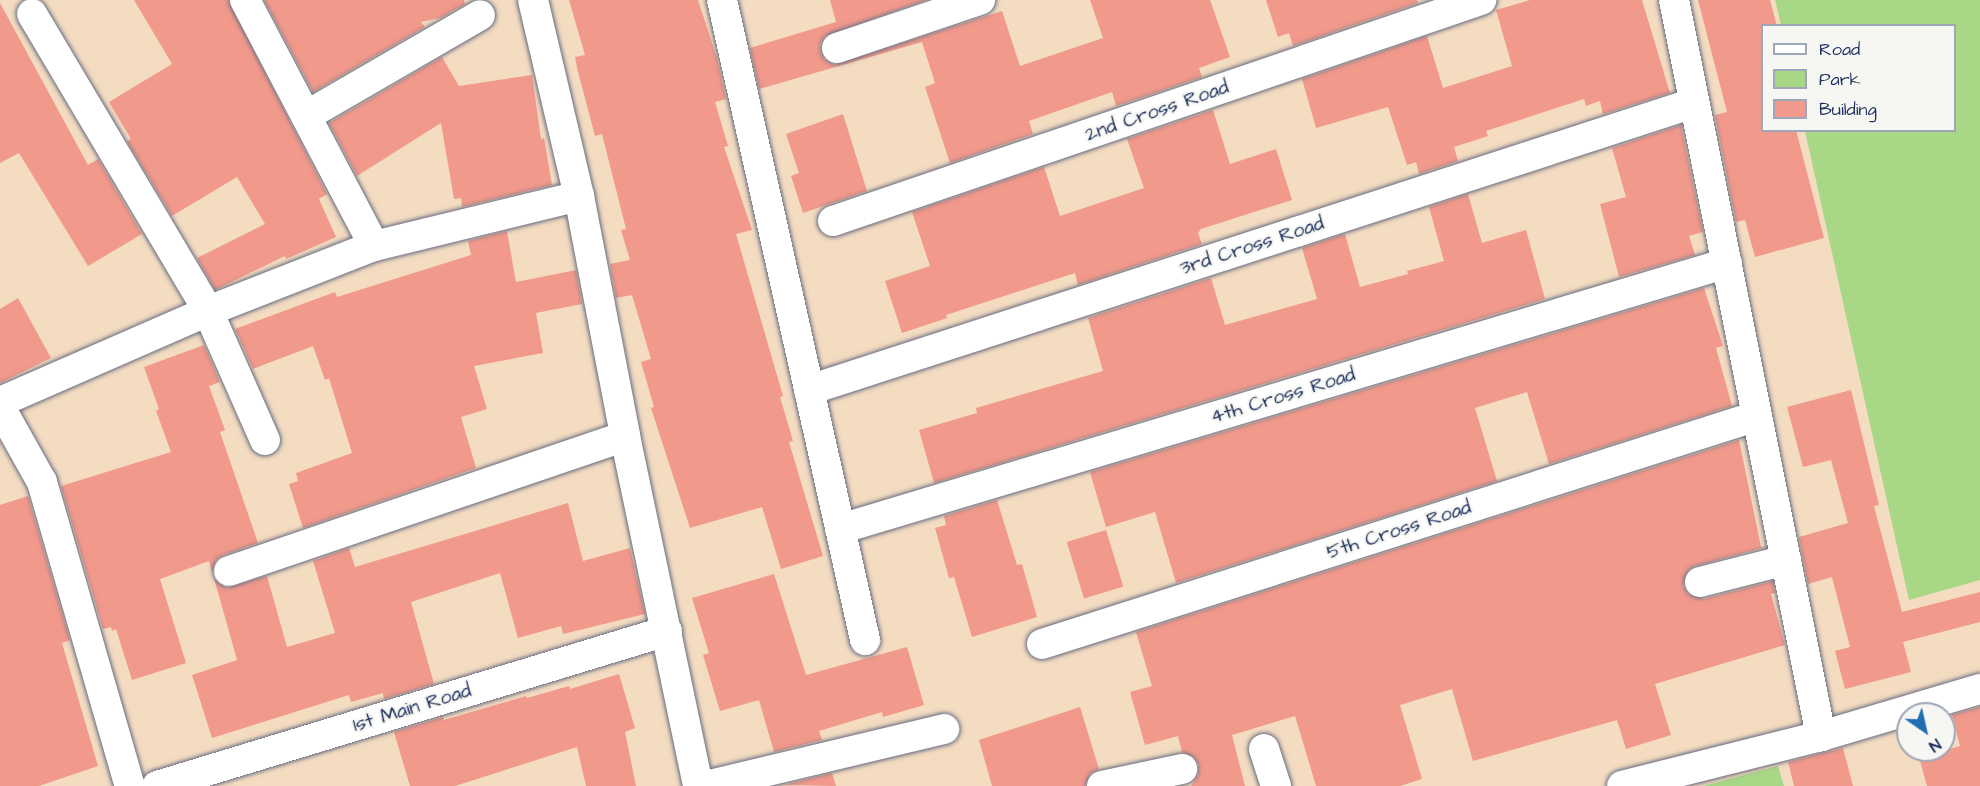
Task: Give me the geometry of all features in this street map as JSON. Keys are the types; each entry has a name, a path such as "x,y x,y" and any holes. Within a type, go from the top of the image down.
{"street":[{"path":"245,0 374,246"},
{"path":"533,0 579,196 625,436 698,786"},
{"path":"722,0 865,640"},
{"path":"837,48 980,0"},
{"name":"2nd Cross Road","path":"833,221 1481,0"},
{"path":"1674,0 1821,736"},
{"path":"32,14 208,311 265,440"},
{"path":"306,116 480,15"},
{"name":"3rd Cross Road","path":"809,390 1694,103"},
{"path":"0,402 208,311 374,246 579,196"},
{"name":"4th Cross Road","path":"840,529 1727,263"},
{"path":"0,407 42,482 130,786"},
{"name":"5th Cross Road","path":"1042,644 1757,416"},
{"path":"229,571 625,436"},
{"path":"1700,582 1786,560"},
{"name":"1st Main Road","path":"157,786 667,631"},
{"path":"1622,786 1821,736 1980,689"},
{"path":"705,786 944,729"},
{"path":"1264,749 1276,786"},
{"path":"1102,786 1182,769"}],"green space":[{"path":"1775,0 1980,0 1980,580 1909,600 1805,132 1956,132 1956,24 1781,24"},
{"path":"1778,766 1784,786 1703,786"}],"building":[{"path":"134,0 228,0 327,194 319,199 336,237 286,259 285,256 215,290 197,258 265,224 237,177 172,216 127,141 131,139 109,102 172,64"},
{"path":"264,0 464,0 465,4 440,18 421,22 425,27 313,92"},
{"path":"569,0 698,0 717,58 726,99 715,102 728,146 724,147 752,230 736,234 783,396 780,397 793,441 789,442 823,556 781,569 762,507 690,528 651,408 654,407 641,362 651,359 632,295 616,298 610,264 630,260 621,230 626,229 602,134 595,136 577,68 575,57 585,55"},
{"path":"830,0 926,0 825,36 820,44 821,53 825,60 834,65 1002,11 1020,66 1103,38 1090,0 1210,0 1230,57 1199,68 1202,77 1116,106 1112,92 1029,121 1033,134 950,163 925,87 935,83 922,42 759,89 750,48 836,22"},
{"path":"1266,0 1417,0 1418,3 1293,46 1289,33 1278,37"},
{"path":"1530,0 1642,0 1670,93 1603,114 1600,101 1586,106 1584,99 1486,131 1488,136 1454,147 1458,161 1419,174 1416,162 1407,165 1388,107 1316,128 1302,79 1427,36 1443,88 1512,66 1496,10"},
{"path":"1698,0 1770,0 1776,24 1761,24 1761,132 1797,132 1824,238 1755,257 1745,220 1736,222 1715,115 1727,112"},
{"path":"0,3 88,165 98,159 142,234 88,266 19,153 0,163"},
{"path":"442,57 459,86 532,75 541,139 544,138 552,185 462,207 461,198 454,199 441,123 357,176 329,123"},
{"path":"1213,110 1230,164 1276,149 1292,200 1201,229 1198,233 1202,244 1078,285 1075,273 946,315 947,318 902,333 885,281 930,266 912,212 1044,167 1060,216 1144,188 1127,139"},
{"path":"843,114 867,191 803,213 791,176 799,173 786,134"},
{"path":"1681,125 1703,232 1689,236 1695,255 1619,277 1600,204 1626,197 1612,148"},
{"path":"1468,194 1482,243 1526,230 1545,299 934,483 919,430 977,413 976,408 1103,371 1088,318 1211,278 1225,325 1317,299 1302,248 1345,234 1360,287 1408,274 1407,271 1444,261 1429,207"},
{"path":"507,231 516,282 576,270 582,304 536,313 543,353 474,366 487,409 461,417 476,468 303,528 289,484 298,481 296,473 352,453 329,378 325,380 313,346 253,369 235,329 335,292 337,297 471,255 468,241"},
{"path":"1704,288 1723,346 1716,348 1732,406 1549,464 1527,392 1475,408 1497,481 1176,583 1155,512 1106,527 1090,472"},
{"path":"18,298 51,358 0,383 0,309"},
{"path":"204,345 220,382 209,386 225,430 220,432 258,543 223,555 216,560 212,573 209,561 160,579 186,663 132,680 116,629 112,631 111,627 103,629 61,486 171,452 156,411 159,409 144,367"},
{"path":"1851,390 1879,505 1874,506 1902,612 1980,592 1980,622 1903,642 1911,672 1845,689 1835,651 1850,647 1832,577 1808,584 1799,537 1848,523 1831,460 1803,467 1787,407"},
{"path":"1739,440 1761,547 1766,547 1695,566 1688,570 1683,586 1688,594 1704,599 1773,581 1775,593 1771,594 1785,645 1655,684 1671,735 1626,749 1617,720 1473,761 1452,689 1400,705 1422,779 1400,786 1316,786 1295,716 1232,735 1245,786 1191,786 1198,775 1199,765 1194,757 1182,752 1178,736 1145,745 1130,692 1152,686 1136,632"},
{"path":"28,496 70,640 62,643 98,766 39,786 0,786 0,505"},
{"path":"997,500 1017,565 1022,564 1037,617 972,637 954,577 949,578 935,528 946,525 944,516"},
{"path":"568,503 583,561 630,548 645,614 563,634 561,626 518,638 500,573 411,602 434,684 384,699 383,693 351,702 349,695 212,738 192,675 237,660 214,578 226,588 267,576 287,647 335,633 313,561 349,548 355,567"},
{"path":"1106,530 1123,586 1084,598 1067,542"},
{"path":"774,574 806,675 907,647 924,705 883,717 882,712 819,731 822,740 774,752 759,700 720,711 703,655 709,653 692,598"},
{"path":"619,674 635,728 625,732 636,786 586,786 577,747 455,786 410,786 394,732 526,696 527,698 569,686 570,689"},
{"path":"1080,707 1099,769 1090,774 1085,786 992,786 979,740"},
{"path":"1980,707 1980,786 1927,786 1920,762 1956,762 1956,747 1960,746 1956,730 1956,714"},
{"path":"1843,748 1853,786 1794,786 1788,762"},
{"path":"832,773 836,786 784,785"}]}
